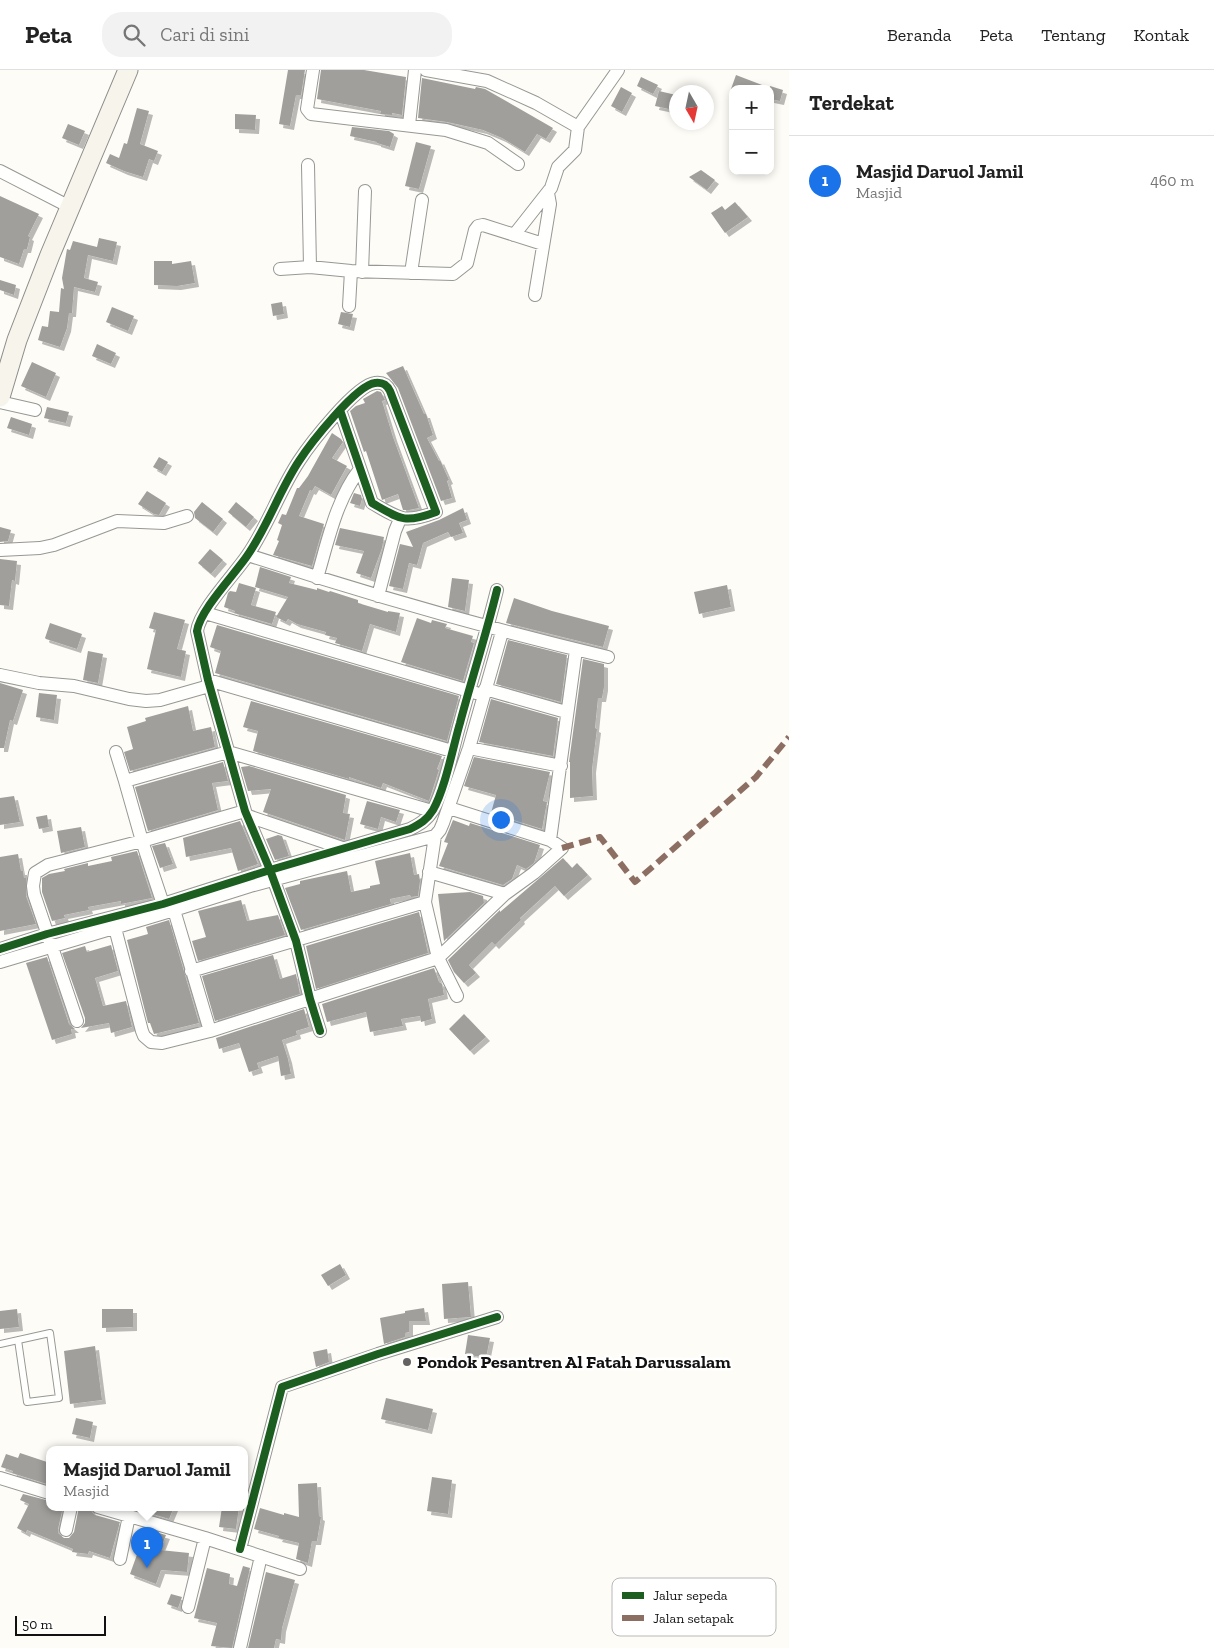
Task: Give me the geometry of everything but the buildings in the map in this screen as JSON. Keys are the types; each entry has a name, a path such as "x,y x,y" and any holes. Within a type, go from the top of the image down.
{"street":[{"path":"0,397 17,340 70,206 128,70"},
{"path":"312,70 307,109 311,114 446,130 488,143 518,164"},
{"path":"409,125 415,70"},
{"path":"426,70 487,82 536,103 578,127"},
{"path":"514,235 548,193 558,167 575,150 578,127 618,70"},
{"path":"308,165 310,267"},
{"path":"0,171 70,206"},
{"path":"349,306 356,271 365,190"},
{"path":"536,295 542,244 550,204 548,193"},
{"path":"411,272 422,200"},
{"path":"280,269 310,267 356,271 453,274 467,263 475,230 478,226 483,225 542,244"},
{"path":"320,1032 296,941 272,875 246,813 208,683 197,631 198,624 205,613 248,555 299,461 340,410 369,384 386,384 390,391 436,512 417,519 400,519 372,504 340,410"},
{"path":"0,402 35,410"},
{"path":"317,578 339,506 360,469"},
{"path":"0,550 40,548 54,545 118,521 164,523 187,516"},
{"path":"378,596 395,531 400,519"},
{"path":"248,555 317,578 502,632 608,658"},
{"path":"0,949 47,934 168,909 250,886 272,875 421,824 432,811 442,784 497,590"},
{"path":"205,613 468,691 484,692 566,712"},
{"path":"457,996 438,958 425,902 435,836 440,830 469,748 502,632"},
{"path":"550,840 561,766 566,712 576,650"},
{"path":"0,675 39,683 74,686 129,699 146,701 160,700 208,683 452,751"},
{"path":"469,748 561,766"},
{"path":"116,752 142,841 191,971 210,1031"},
{"path":"125,781 228,752 432,811"},
{"path":"115,928 144,1036 151,1042 162,1043 210,1031 438,958 505,894 534,873 562,848 550,840 448,808"},
{"path":"76,1021 53,946 47,934 34,894 33,879 35,873 48,865 246,813 345,849"},
{"path":"272,875 435,836"},
{"path":"429,872 505,894"},
{"path":"191,971 425,902"},
{"path":"0,962 115,928 168,909"},
{"path":"240,1549 282,1387 378,1354 497,1317"},
{"path":"0,1478 46,1492"},
{"path":"66,1530 70,1511"},
{"path":"112,1511 205,1538 300,1569"},
{"path":"120,1560 129,1516"},
{"path":"188,1607 205,1538"},
{"path":"240,1648 261,1556"}],"lane":[{"path":"0,1344 18,1340 50,1333 59,1398 28,1402 18,1340"}],"marked path":[{"path":"562,848 600,837 635,882 756,777 789,737"}],"cycle path":[{"path":"320,1031 296,941 270,870 245,811 208,680 197,631 204,613 254,545 285,484 305,453 334,416 346,404 367,386 380,383 390,391 436,512 409,519 389,513 372,503 340,410"},
{"path":"0,949 47,934 163,904 410,829 423,821 433,810 445,780 497,590"},
{"path":"240,1549 282,1387 378,1354 497,1317"}],"place":[{"name":"Pondok Pesantren Al Fatah Darussalam","path":"407,1362"},
{"name":"Masjid Daruol Jamil","path":"147,1568"}]}
